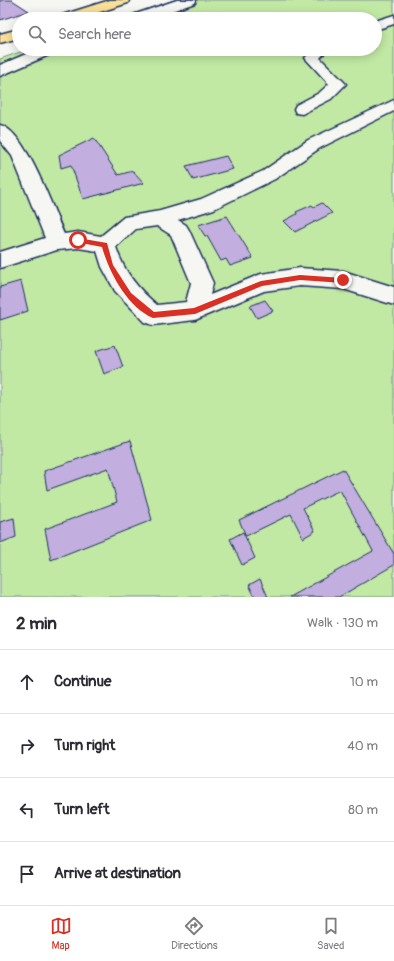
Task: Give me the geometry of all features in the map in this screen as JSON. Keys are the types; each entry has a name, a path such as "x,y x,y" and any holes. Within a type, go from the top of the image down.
{"main road":[{"path":"86,12 123,0"}],"street":[{"path":"155,12 190,0"},
{"path":"382,23 394,18"},
{"path":"0,71 32,56"},
{"path":"302,109 325,96 338,84 312,58 314,56"},
{"path":"105,245 132,222 160,218 207,204 269,175 314,144 394,105"},
{"path":"0,130 20,154 57,242"},
{"path":"160,218 179,230 202,283 195,311"},
{"path":"0,260 57,242 78,240 105,245"},
{"path":"105,245 110,266 129,295 153,315 195,311 261,283 300,277 343,280 394,296"}],"green space":[{"path":"174,0 394,0 394,597 0,597 0,59 12,55 382,56 382,12 139,12"}],"building":[{"path":"0,0 12,0 29,11 12,12 12,16 0,20"},
{"path":"94,138 118,175 133,171 144,183 83,199 71,165 61,168 59,155"},
{"path":"226,156 233,169 193,180 186,166"},
{"path":"322,203 332,213 295,232 284,221 297,214 296,212 312,205 314,207"},
{"path":"227,216 253,258 230,266 226,259 221,261 207,236 205,236 198,225"},
{"path":"21,281 28,311 0,320 0,287"},
{"path":"265,300 273,311 257,318 250,306"},
{"path":"115,345 123,367 104,374 96,351"},
{"path":"130,441 152,520 51,560 45,529 117,502 108,468 47,490 44,471"},
{"path":"343,469 394,554 394,565 339,597 290,597 373,551 340,490 303,508 315,531 303,538 291,514 246,536 239,520"},
{"path":"14,518 16,537 0,543 0,522"},
{"path":"243,532 255,558 242,565 230,539"},
{"path":"260,579 268,597 255,597 249,585"}],"route":[{"path":"78,240 105,245 110,266 129,295 153,315 195,311 261,283 300,277 343,280"}]}
